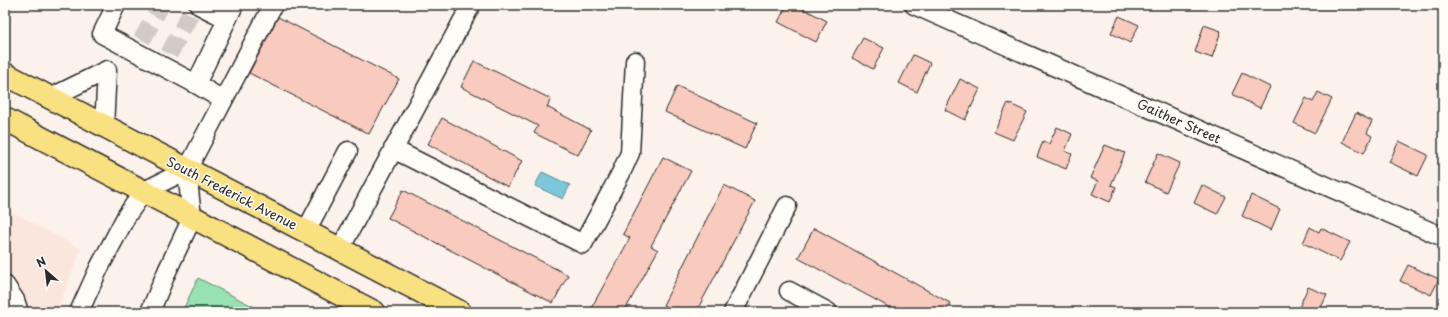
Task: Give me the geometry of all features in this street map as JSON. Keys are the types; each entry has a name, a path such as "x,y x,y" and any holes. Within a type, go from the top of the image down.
{"main road":[{"name":"South Frederick Avenue","path":"5,74 460,312"},
{"path":"5,119 374,312"}],"street":[{"path":"116,5 102,34 166,60 196,84 223,100"},
{"path":"150,312 192,218 187,170 273,5"},
{"path":"340,249 470,5"},
{"name":"Gaither Street","path":"914,5 1443,237"},
{"path":"195,8 231,12 196,84"},
{"path":"50,98 107,70 133,46"},
{"path":"393,149 583,244 630,153 635,61"},
{"path":"104,127 107,70"},
{"path":"306,231 348,151"},
{"path":"79,312 99,268 127,215 144,191 187,170"},
{"path":"733,312 787,206"},
{"path":"5,285 15,300 19,312"},
{"path":"789,291 828,312"}],"shaded area":[{"path":"5,208 81,249 57,312 5,312"}],"green space":[{"path":"198,278 264,312 182,312"}],"water":[{"path":"542,172 570,185 563,199 535,186"}],"building":[{"path":"787,5 796,5 827,21 816,42 778,22"},
{"path":"1119,16 1139,25 1130,43 1111,33"},
{"path":"278,17 399,79 369,134 249,73"},
{"path":"1204,25 1221,31 1212,58 1195,52"},
{"path":"863,38 884,48 873,69 852,58"},
{"path":"913,55 930,63 917,92 899,83"},
{"path":"474,61 551,99 547,107 591,130 578,155 534,133 538,126 461,87"},
{"path":"1242,73 1270,87 1260,108 1232,94"},
{"path":"960,79 980,89 965,120 945,110"},
{"path":"677,86 757,123 745,149 665,112"},
{"path":"1318,92 1332,99 1315,133 1294,123 1306,98 1313,102"},
{"path":"1008,103 1027,112 1013,140 994,132"},
{"path":"1356,113 1372,121 1367,133 1372,136 1364,153 1342,142"},
{"path":"442,118 522,161 508,187 428,144"},
{"path":"1057,127 1072,134 1065,151 1072,154 1066,169 1037,157 1043,141 1049,144"},
{"path":"1399,141 1428,155 1418,176 1389,162"},
{"path":"1105,145 1125,153 1111,185 1116,187 1110,202 1092,194 1098,181 1090,178"},
{"path":"1158,153 1180,163 1166,192 1145,182"},
{"path":"663,157 691,171 651,246 658,250 624,312 589,312 630,238 623,234"},
{"path":"724,185 755,201 696,312 678,312 663,305"},
{"path":"1202,185 1226,197 1217,214 1194,203"},
{"path":"403,190 568,275 553,303 388,218"},
{"path":"1251,195 1280,209 1271,230 1242,216"},
{"path":"1310,227 1319,232 1321,228 1350,242 1340,261 1303,243"},
{"path":"814,228 950,303 945,312 898,312 798,258"},
{"path":"1408,265 1439,279 1431,295 1400,281"},
{"path":"1308,287 1327,295 1319,312 1297,312"}],"tunnel":[{"path":"142,40 161,5"},
{"path":"169,54 191,13"}]}
